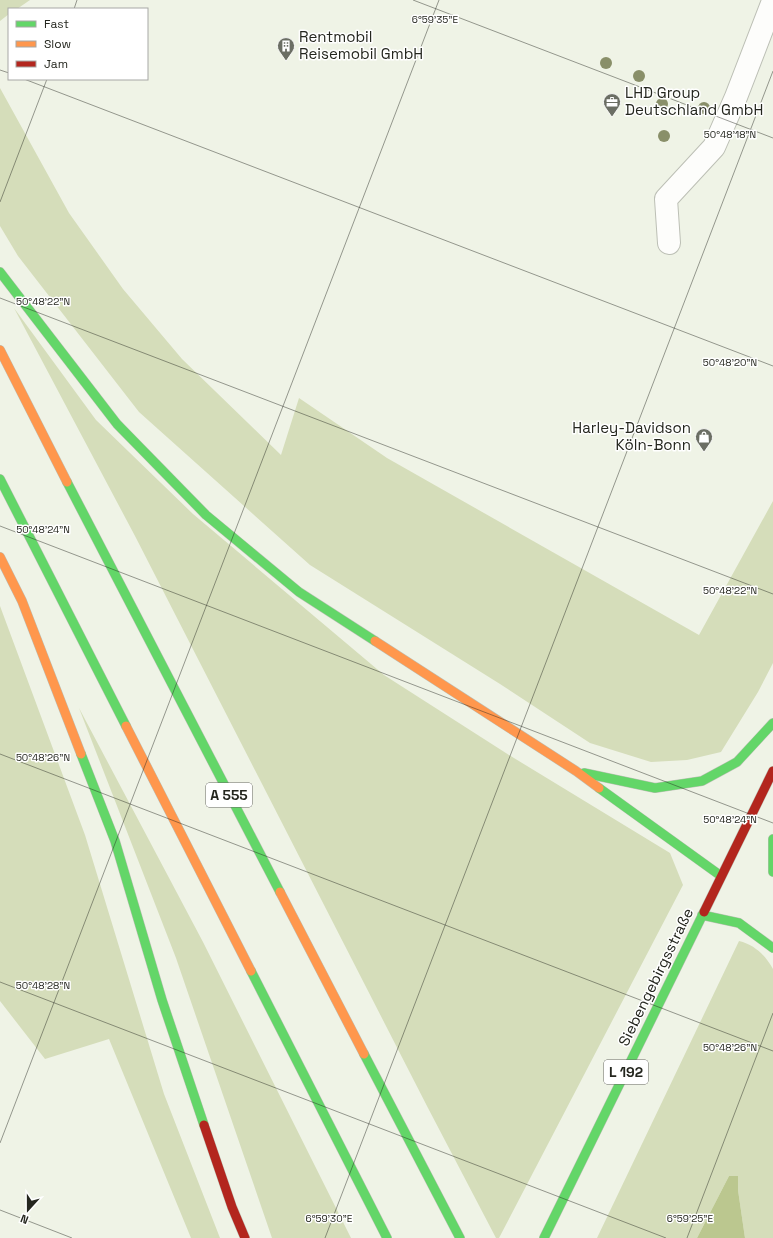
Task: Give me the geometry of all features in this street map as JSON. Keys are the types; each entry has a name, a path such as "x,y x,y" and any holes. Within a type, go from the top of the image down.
{"main road":[{"path":"0,272 117,424 206,515 299,592 576,772 721,876"},
{"name":"A 555","path":"0,350 108,562 460,1238"},
{"path":"0,479 387,1238"},
{"path":"0,557 22,601 115,841 162,1000 232,1207 245,1238"},
{"path":"576,772 655,788 702,782 737,762 773,723"},
{"name":"Siebengebirgsstraße","path":"544,1238 773,771"},
{"path":"773,839 773,872"},
{"path":"702,915 739,923 773,948"}],"street":[{"path":"670,243 666,199 714,147 773,2"}],"shaded area":[{"path":"0,0 30,0 18,8 8,8 8,15 0,21"},
{"path":"0,88 69,213 123,289 182,359 281,455 299,398 387,458 699,635 773,501 773,663 758,692 721,752 687,760 651,762 590,743 500,684 310,565 139,412 18,256 0,226"},
{"path":"14,308 96,420 193,514 384,675 509,755 670,853 683,885 499,1238 496,1238 428,1108 135,536"},
{"path":"0,606 85,835 164,1094 220,1238 191,1238 109,1039 45,1059 0,1001"},
{"path":"79,708 203,942 351,1238 272,1238 176,958"},
{"path":"739,941 750,945 759,951 767,959 773,969 773,1238 745,1238 738,1190 738,1176 729,1176 697,1238 597,1238"},
{"path":"729,1176 738,1176 738,1190 745,1238 697,1238"}],"traffic: fast":[{"path":"0,272 117,424 206,515 299,592 375,641"},
{"path":"0,479 126,726"},
{"path":"67,482 280,892"},
{"path":"584,773 655,788 702,781 737,762 773,723"},
{"path":"81,754 115,841 162,1000 204,1125"},
{"path":"599,788 721,876"},
{"path":"773,839 773,872"},
{"path":"544,1238 704,912"},
{"path":"702,915 739,923 773,948"},
{"path":"251,971 387,1238"},
{"path":"364,1054 460,1238"}],"traffic: slow":[{"path":"0,350 67,482"},
{"path":"0,557 22,601 81,754"},
{"path":"375,641 576,771 599,788"},
{"path":"126,726 251,971"},
{"path":"280,892 364,1054"}],"traffic: jam":[{"path":"704,912 773,771"},
{"path":"204,1125 232,1207 245,1238"}],"place":[{"name":"Rentmobil Reisemobil GmbH","path":"286,61"},
{"name":"LHD Group Deutschland GmbH","path":"612,117"},
{"name":"Harley-Davidson Köln-Bonn","path":"704,452"}]}
